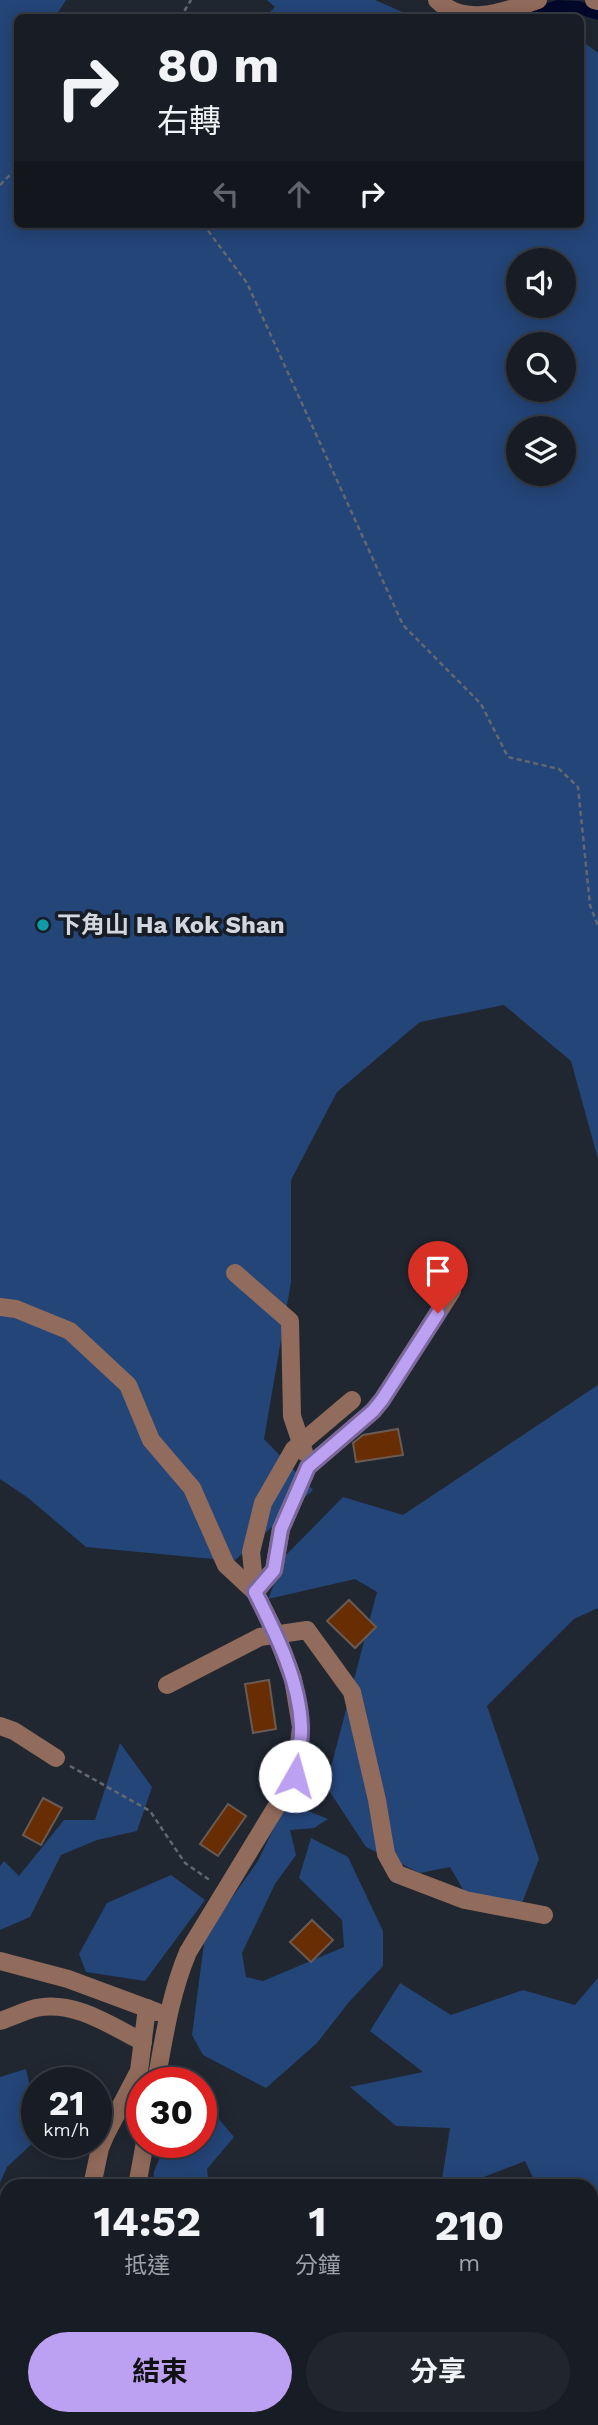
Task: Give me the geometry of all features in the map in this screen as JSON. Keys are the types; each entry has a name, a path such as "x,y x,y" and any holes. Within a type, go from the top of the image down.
{"street":[{"path":"437,0 453,11 467,14"},
{"path":"492,14 538,0"},
{"path":"234,1273 290,1321 292,1416 308,1467"},
{"path":"255,1592 274,1570 281,1529 308,1467 373,1411 452,1291"},
{"path":"0,1307 16,1309 70,1331 128,1384 150,1440 192,1488 226,1566 255,1592"},
{"path":"159,2067 175,1982 187,1952 295,1776 301,1727 293,1679 276,1634 255,1592 251,1552 263,1503 294,1449 352,1400"},
{"path":"167,1685 260,1637 307,1630 352,1692 377,1800 386,1854 397,1874 465,1900 544,1914"},
{"path":"0,1726 14,1731 56,1758"},
{"path":"0,1961 68,1979 167,2017"},
{"path":"0,2021 34,2008 70,2008 143,2042"},
{"path":"93,2179 100,2148 139,2071 147,2008"},
{"path":"138,2179 142,2158"}],"path":[{"path":"0,185 14,171"},
{"path":"206,228 247,284 403,625 481,704 508,757 559,769 578,788 590,905 598,926"},
{"path":"56,1758 150,1811 185,1863 225,1891"}],"shaded area":[{"path":"0,0 66,0 57,14 14,14 14,228 584,228 584,42 598,53 598,1159 571,1061 504,1005 420,1022 337,1092 291,1180 291,1282 264,1439 313,1490 234,1561 86,1547 27,1497 0,1479"},
{"path":"267,0 375,0 407,14 268,14 275,7"},
{"path":"557,0 579,1 598,7 598,20 571,12 513,14"},
{"path":"598,1385 598,1608 574,1619 487,1706 539,1859 517,1916 471,1903 450,1867 420,1873 366,1847 326,1786 377,1592 355,1579 268,1599 286,1555 343,1497 403,1515"},
{"path":"120,1743 152,1787 137,1831 97,1840 61,1855 30,1917 0,1930 0,1866 4,1861 19,1876 64,1820 95,1820"},
{"path":"286,1802 328,1819 314,1828 290,1830 296,1855 275,1884 242,1953 246,1977 263,1981 344,1947 342,1920 299,1878 311,1838 348,1857 383,1931 383,1966 349,2002 317,2043 266,2088 203,2055 192,2035 205,1936 258,1861"},
{"path":"171,1875 205,1900 145,1981 86,1972 79,1954 107,1903"},
{"path":"598,1978 598,2179 534,2179 525,2161 479,2179 442,2179 450,2128 396,2126 350,2087 423,2072 370,2031 400,1983 451,2015 523,1990 575,2005"},
{"path":"21,2071 21,2154 7,2167 0,2179 0,2077"},
{"path":"217,2117 234,2137 217,2157"},
{"path":"160,2158 216,2158 207,2169 208,2179 153,2179"}],"building":[{"path":"398,1429 403,1455 356,1462 353,1443 363,1435"},
{"path":"349,1600 376,1627 355,1648 327,1621"},
{"path":"269,1680 276,1729 253,1733 245,1684"},
{"path":"43,1798 62,1808 41,1845 23,1835"},
{"path":"228,1804 246,1816 218,1856 200,1844"},
{"path":"312,1920 333,1940 311,1962 290,1942"}],"place":[{"name":"下角山 Ha Kok Shan","path":"43,925"}],"route":[{"path":"295,1776 301,1727 293,1679 276,1634 255,1592 274,1570 281,1529 308,1467 373,1411 438,1313"}]}
